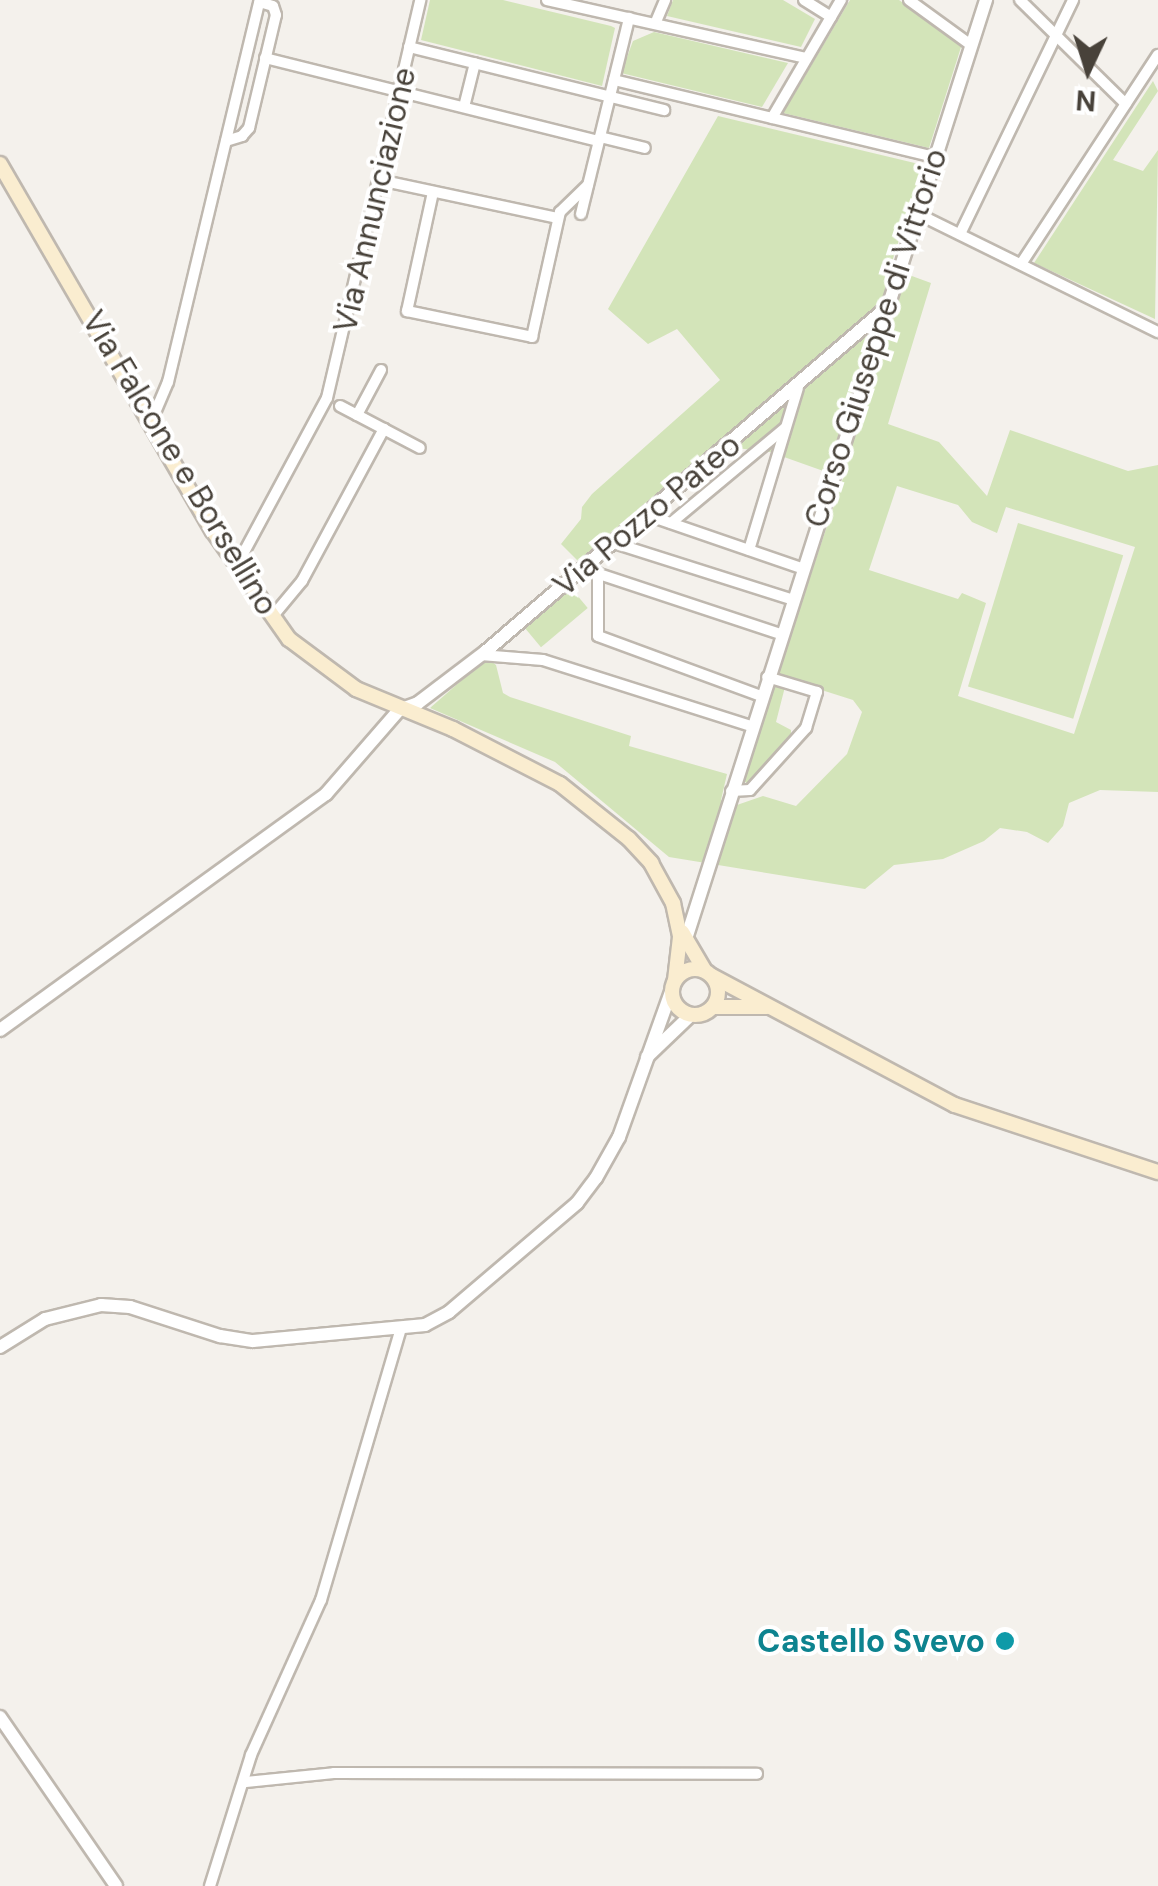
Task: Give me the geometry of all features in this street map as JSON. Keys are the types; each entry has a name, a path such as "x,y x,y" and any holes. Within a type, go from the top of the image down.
{"main road":[{"name":"Via Falcone e Borsellino","path":"0,164 236,567 272,616 318,664 399,710 453,729 514,759 560,784 603,817 651,863 673,903 682,933 708,974"},
{"name":"Via Falcone e Borsellino","path":"673,986 682,933"},
{"path":"769,1007 713,1007 692,1015 680,1010 673,986 692,969 708,974 955,1105 1158,1172"},
{"path":"708,974 718,995 713,1007"}],"street":[{"name":"Via Annunciazione","path":"236,567 327,398 420,0"},
{"path":"547,0 807,58"},
{"path":"655,24 665,0"},
{"path":"804,0 831,16"},
{"path":"772,118 841,0"},
{"path":"909,0 971,44"},
{"name":"Corso Giuseppe di Vittorio","path":"682,933 986,0"},
{"path":"1020,0 1126,104"},
{"path":"960,234 1073,0"},
{"path":"152,422 168,382 226,141 260,1 276,10 249,128 242,136 226,141"},
{"path":"581,214 629,18"},
{"path":"409,47 664,110"},
{"path":"1022,264 1158,55"},
{"path":"265,58 645,148"},
{"path":"464,107 475,63"},
{"path":"614,80 934,157"},
{"path":"379,180 558,218"},
{"path":"434,192 407,311 532,336 558,218 588,185"},
{"path":"916,213 1158,332"},
{"name":"Via Pozzo Pateo","path":"0,1030 326,794 399,710 418,703 482,655 798,388 886,308"},
{"path":"357,415 381,370"},
{"path":"749,550 798,388"},
{"path":"340,406 420,448"},
{"name":"Via Pozzo Pateo","path":"670,523 786,426"},
{"path":"272,616 302,581 384,429"},
{"path":"647,515 801,568"},
{"path":"614,542 791,599"},
{"path":"584,568 780,634"},
{"path":"598,573 598,636 761,696"},
{"path":"482,655 542,660 751,726"},
{"path":"731,791 750,790 806,728 817,692 767,676"},
{"path":"0,1347 45,1319 101,1305 130,1307 220,1336 253,1341 425,1325 449,1312 576,1203 596,1178 619,1137 673,986"},
{"path":"646,1059 692,1015"},
{"path":"210,1886 246,1782 251,1755 322,1600 401,1328"},
{"path":"0,1717 15,1745 116,1886"},
{"path":"246,1782 334,1774 757,1774"}],"green space":[{"path":"430,0 503,0 615,28 602,86 421,40"},
{"path":"673,0 783,0 815,19 801,47 667,16"},
{"path":"850,0 899,0 962,44 929,148 783,113"},
{"path":"654,32 788,63 762,107 621,73 633,41"},
{"path":"1153,81 1158,91 1113,160 1143,171 1158,150 1155,319 1034,263"},
{"path":"718,116 923,165 890,268 931,283 888,424 939,442 987,496 1010,430 1128,471 1158,465 1158,792 1100,790 1069,803 1063,826 1048,843 1027,832 1000,828 984,841 943,859 894,865 865,889 669,857 555,762 430,708 487,658 496,665 503,693 510,697 631,736 629,746 727,774 721,800 734,806 763,796 796,806 847,754 862,712 853,700 787,679 776,722 791,730 791,743 750,784 742,781 843,478 770,452 719,446 579,562 561,544 581,519 582,507 592,494 720,380 677,329 648,344 608,309","holes":["897,486 958,505 972,522 997,533 1006,507 1135,547 1074,734 958,696 986,603 962,593 958,599 869,570"]},
{"path":"1018,523 1123,555 1073,719 968,687"},
{"path":"571,588 588,608 541,647 524,627"}],"place":[{"name":"Castello Svevo","path":"1005,1641"}]}
